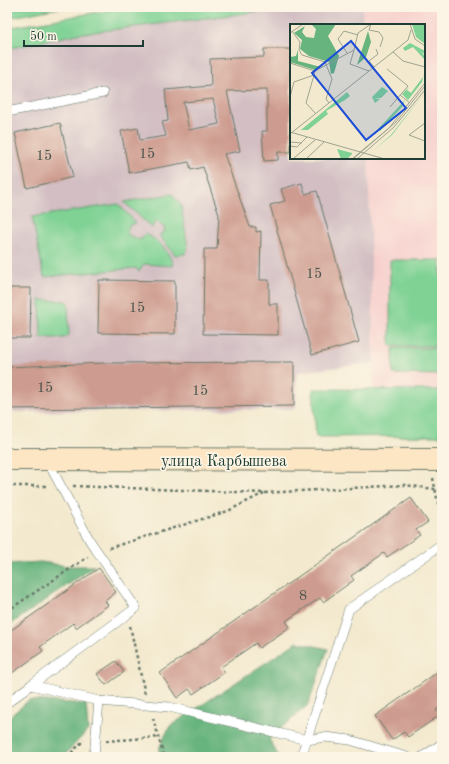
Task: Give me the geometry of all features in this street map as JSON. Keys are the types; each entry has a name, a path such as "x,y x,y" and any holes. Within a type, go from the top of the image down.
{"main road":[{"name":"улица Карбышева","path":"7,459 437,468"}],"lane":[{"path":"7,112 103,93"},
{"path":"7,703 136,608 97,552 46,459"},
{"path":"301,757 349,610 442,544"},
{"path":"31,685 99,701 169,707 307,740 325,737 350,740 407,757"},
{"path":"94,757 99,701"},
{"path":"422,757 442,744"}],"path":[{"path":"437,468 435,489 442,523"},
{"path":"7,486 60,486 264,493 404,485 442,490"},
{"path":"7,611 97,552 228,511 264,493"},
{"path":"128,614 147,705 160,737 164,757"},
{"path":"95,742 160,737"}],"shaded area":[{"path":"296,7 362,7 363,24 290,24 290,159 368,159 374,363 297,372 296,409 7,412 7,49 77,34"},
{"path":"362,7 442,7 442,390 374,389 368,159 425,159 425,24 363,24"}],"green space":[{"path":"23,7 64,7 7,18 7,10"},
{"path":"127,7 296,7 77,34 7,49 7,28"},
{"path":"172,194 181,205 188,248 185,254 175,255 159,235 165,232 164,227 157,222 154,223 152,228 124,202"},
{"path":"118,204 136,223 130,225 127,229 128,235 141,240 145,234 159,242 172,261 173,266 144,264 139,272 136,268 44,277 32,217"},
{"path":"390,260 441,260 440,346 390,346"},
{"path":"40,300 65,301 68,303 69,335 64,338 41,338"},
{"path":"393,348 439,348 439,375 393,374"},
{"path":"313,389 442,390 442,436 316,437"},
{"path":"41,562 67,566 95,566 7,627 7,564"},
{"path":"297,642 328,649 308,705 269,739 279,757 159,757 160,746 170,726"},
{"path":"29,700 86,704 88,730 63,757 7,757 7,719"}],"building":[{"path":"264,49 290,49 290,152 278,152 278,160 264,161 262,131 267,131 267,90 227,91 240,151 224,154 250,227 256,227 256,232 261,231 260,280 269,280 269,304 278,304 278,335 203,334 204,249 217,249 219,215 203,167 191,170 189,162 129,173 121,131 138,128 140,140 166,136 162,122 168,121 165,90 211,86 210,59 264,57","holes":["213,99 219,124 189,130 183,102"]},
{"path":"60,123 73,177 27,188 15,133"},
{"path":"302,183 305,194 317,191 359,342 312,355 270,205 285,201 281,189"},
{"path":"99,280 175,281 175,334 98,333"},
{"path":"10,288 31,288 30,338 7,338 7,319 10,319"},
{"path":"294,362 294,406 7,409 7,367 105,363"},
{"path":"411,498 428,522 416,530 420,535 387,557 384,553 351,576 354,580 323,602 320,598 286,621 290,627 259,648 256,643 221,667 225,672 193,694 189,689 177,698 160,673"},
{"path":"99,568 116,592 105,601 108,605 76,628 73,623 40,647 43,651 12,673 7,666 7,633"},
{"path":"116,661 124,672 106,685 97,674"},
{"path":"442,669 442,706 436,710 440,715 408,737 404,732 392,740 375,716"}]}
